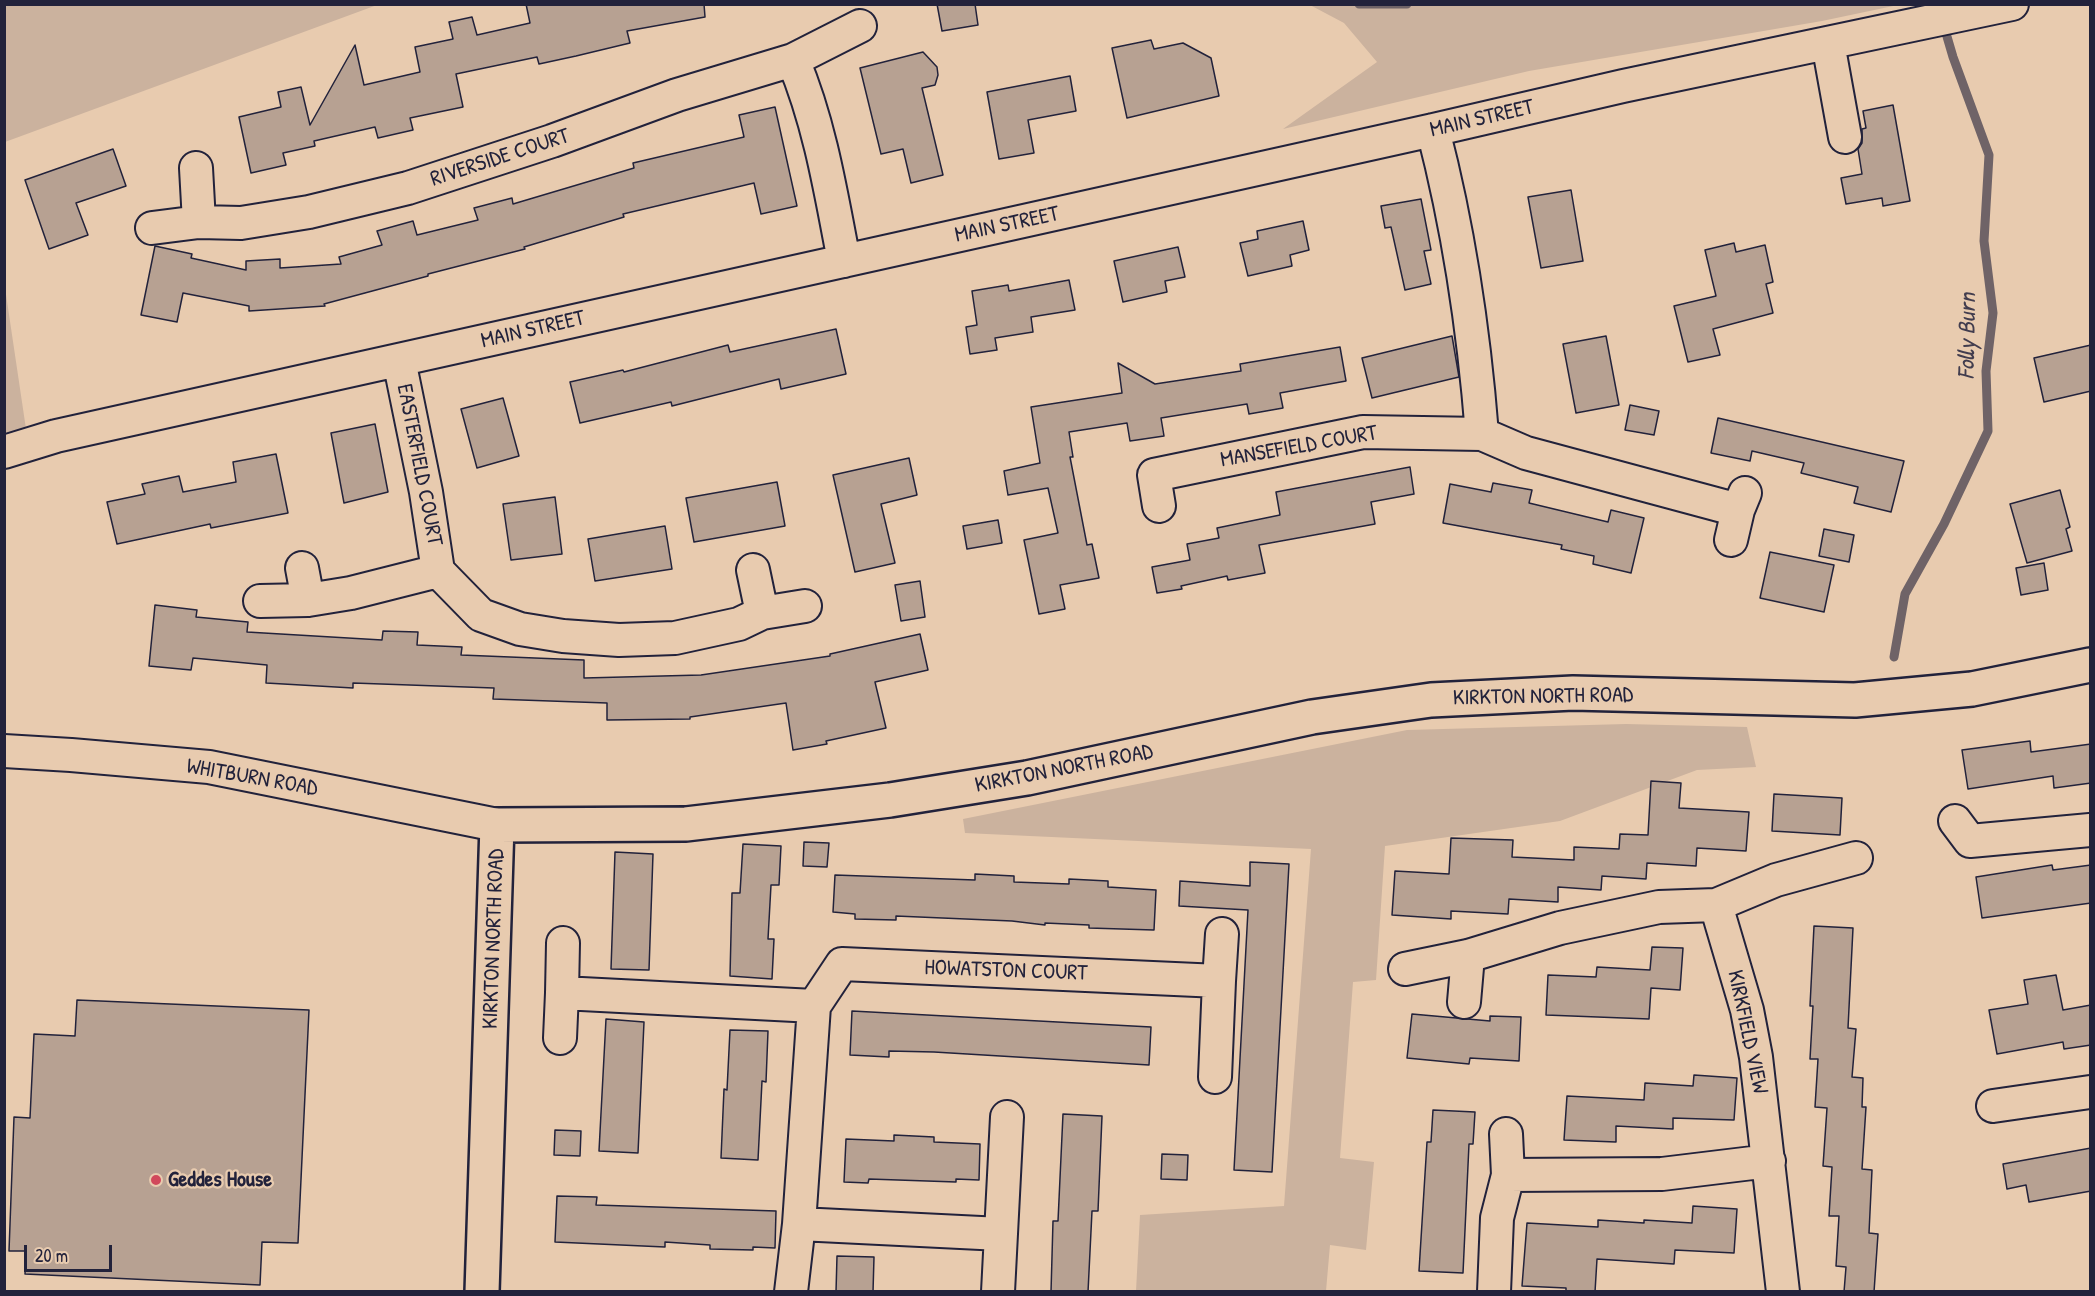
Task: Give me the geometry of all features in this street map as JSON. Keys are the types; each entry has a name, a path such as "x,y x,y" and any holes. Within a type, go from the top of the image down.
{"main road":[{"name":"KIRKTON NORTH ROAD","path":"482,1292 497,825 686,824 890,800 1027,778 1312,717 1431,700 1573,693 1855,700 1972,689 2091,665"}],"street":[{"name":"MAIN STREET","path":"4,452 56,436 1623,86 2012,4"},
{"name":"RIVERSIDE COURT","path":"152,228 199,222 242,223 309,212 408,188 552,141 677,95 794,60 860,26"},
{"path":"1828,43 1845,137"},
{"path":"794,60 810,104 831,190 844,261"},
{"path":"1433,130 1444,172 1464,279 1476,364 1482,434"},
{"path":"196,168 199,222"},
{"name":"EASTERFIELD COURT","path":"399,360 426,492 438,571 481,615 520,629 563,636 619,640 675,638 739,624 762,613 805,606"},
{"name":"MANSEFIELD COURT","path":"1160,506 1141,477 1364,432 1482,434 1527,453 1741,501 1731,540"},
{"path":"302,568 308,600"},
{"path":"753,570 762,613"},
{"name":"EASTERFIELD COURT","path":"260,601 308,600 351,593 438,571"},
{"name":"WHITBURN ROAD","path":"4,751 71,754 209,767 497,825"},
{"path":"1955,821 1970,841 2091,830"},
{"path":"1404,969 1468,956 1560,928 1648,910 1716,904 1776,880 1856,858"},
{"name":"KIRKFIELD VIEW","path":"1716,904 1747,1010 1756,1057 1783,1292"},
{"path":"1215,1077 1222,934"},
{"path":"560,1038 563,943"},
{"path":"1464,1002 1468,956"},
{"name":"HOWATSTON COURT","path":"814,1005 842,964 1219,981"},
{"path":"562,993 814,1005 799,1224 791,1292"},
{"path":"1993,1106 2091,1092"},
{"path":"998,1292 1007,1117"},
{"path":"1494,1292 1497,1218 1508,1175 1506,1134"},
{"path":"1508,1175 1662,1174 1769,1161"},
{"path":"799,1224 1001,1234"}],"shaded area":[{"path":"5,4 377,4 377,5 5,142"},
{"path":"1310,5 1898,5 1822,21 1529,71 1283,129 1377,62 1344,23"},
{"path":"4,281 26,429 5,436 4,436"},
{"path":"1626,724 1747,727 1756,767 1697,770 1560,821 1385,846 1376,980 1353,982 1340,1158 1374,1162 1366,1250 1330,1245 1326,1291 1136,1291 1140,1215 1284,1206 1311,849 965,833 963,819 1407,730"}],"building":[{"path":"526,4 704,4 705,17 627,31 630,43 576,56 539,64 537,57 456,74 463,107 410,118 413,130 378,138 375,127 314,141 315,146 283,153 286,165 251,173 239,117 281,107 278,92 301,87 310,125 355,45 364,85 420,72 415,47 453,39 449,22 472,17 477,35 530,23"},
{"path":"937,4 975,4 978,25 942,31"},
{"path":"1151,40 1154,49 1183,43 1211,58 1219,96 1127,118 1112,48"},
{"path":"923,52 937,67 938,75 935,85 922,88 943,175 911,183 903,149 881,154 860,68"},
{"path":"1070,76 1076,111 1028,120 1034,153 999,159 987,92"},
{"path":"1893,105 1910,201 1883,206 1882,198 1846,204 1841,178 1862,174 1858,149 1862,143 1862,129 1866,128 1863,111"},
{"path":"775,107 797,206 761,214 754,183 623,214 624,217 524,247 525,249 428,274 428,276 324,304 325,306 249,311 249,306 183,293 177,322 141,315 155,246 192,254 191,258 246,270 246,261 280,259 280,268 341,264 339,257 382,245 377,231 413,221 417,235 478,220 474,208 512,198 513,204 634,168 633,163 744,137 739,115"},
{"path":"113,149 126,186 76,203 88,235 49,249 25,180"},
{"path":"1571,190 1583,261 1541,268 1528,197"},
{"path":"1421,199 1431,250 1424,251 1431,284 1405,290 1391,227 1385,228 1381,206"},
{"path":"1303,221 1309,250 1290,255 1292,266 1248,276 1240,243 1258,239 1257,231"},
{"path":"1734,243 1736,252 1765,245 1773,282 1766,284 1773,313 1713,329 1720,355 1688,362 1674,306 1716,296 1705,250"},
{"path":"1178,247 1185,277 1165,281 1167,292 1123,302 1114,261"},
{"path":"1069,280 1075,310 1031,317 1033,332 995,338 997,350 970,354 966,327 977,325 972,291 1008,285 1009,291"},
{"path":"836,329 846,374 781,389 779,379 672,406 671,402 580,423 570,382 623,370 624,372 728,345 730,352"},
{"path":"1452,336 1459,377 1372,398 1362,358"},
{"path":"1606,336 1619,405 1576,413 1563,344"},
{"path":"2091,345 2091,391 2044,402 2034,358"},
{"path":"1340,347 1346,381 1280,393 1283,408 1249,414 1247,404 1161,418 1164,436 1130,441 1127,423 1069,432 1073,457 1070,457 1087,545 1092,544 1099,578 1060,585 1065,609 1039,614 1024,540 1058,533 1048,488 1008,495 1004,471 1040,463 1031,407 1122,393 1118,363 1155,384 1241,371 1240,364"},
{"path":"503,398 519,456 477,468 461,409"},
{"path":"1630,405 1659,411 1654,435 1625,430"},
{"path":"1718,418 1904,461 1891,512 1854,503 1858,487 1801,473 1804,463 1752,451 1750,461 1711,453"},
{"path":"375,424 388,492 344,503 331,433"},
{"path":"276,454 288,513 211,528 210,524 117,544 107,502 145,494 142,484 179,476 183,492 236,482 233,462"},
{"path":"909,458 917,495 881,504 895,563 855,572 833,475"},
{"path":"1410,467 1414,494 1371,502 1375,524 1259,545 1265,573 1228,580 1227,576 1181,586 1182,589 1157,593 1152,567 1190,560 1187,544 1219,538 1217,528 1280,515 1276,492"},
{"path":"777,482 785,526 694,542 686,498"},
{"path":"1493,483 1532,490 1529,503 1608,522 1611,510 1644,518 1631,573 1593,564 1594,556 1561,549 1562,545 1443,523 1450,484 1491,492"},
{"path":"2060,490 2070,527 2066,529 2072,551 2027,563 2010,504"},
{"path":"555,497 562,554 511,560 503,504"},
{"path":"998,520 1002,543 967,549 963,526"},
{"path":"665,526 672,569 595,581 588,539"},
{"path":"1824,529 1854,535 1849,562 1819,556"},
{"path":"1770,552 1834,565 1824,612 1760,598"},
{"path":"2044,563 2048,590 2021,595 2016,568"},
{"path":"920,581 925,617 901,621 895,585"},
{"path":"155,605 197,610 196,617 248,622 247,632 382,640 383,631 418,632 417,645 462,647 461,655 584,660 584,678 701,675 830,656 830,654 920,634 928,670 875,682 886,728 826,741 827,744 793,750 786,703 690,717 690,719 607,720 607,703 493,699 494,688 353,683 353,688 266,683 267,665 193,658 191,670 149,666"},
{"path":"2030,741 2031,752 2091,744 2091,783 2054,788 2053,776 1968,789 1962,750"},
{"path":"1651,781 1681,783 1679,808 1749,812 1746,851 1697,848 1696,866 1647,863 1646,879 1602,876 1601,890 1558,887 1558,902 1509,899 1508,914 1451,911 1451,919 1392,915 1395,871 1449,874 1451,838 1513,840 1512,857 1574,860 1574,847 1619,849 1620,834 1648,835"},
{"path":"1774,794 1842,798 1840,835 1772,831"},
{"path":"804,842 829,843 827,867 803,866"},
{"path":"743,844 781,846 779,885 771,885 768,939 774,939 772,979 730,976 732,893 740,893"},
{"path":"615,852 653,854 649,970 611,969"},
{"path":"1250,862 1289,864 1272,1172 1234,1170 1248,910 1179,906 1180,881 1250,886"},
{"path":"2052,865 2053,870 2091,865 2091,903 1982,918 1976,877"},
{"path":"975,874 1014,876 1014,882 1069,884 1069,879 1108,881 1108,887 1156,890 1154,930 896,916 896,920 855,919 855,914 833,912 835,875 975,880"},
{"path":"1814,926 1853,928 1848,1028 1856,1029 1852,1077 1863,1078 1862,1107 1866,1107 1862,1169 1872,1170 1869,1233 1878,1234 1874,1292 1844,1292 1846,1267 1836,1266 1839,1216 1829,1216 1832,1167 1823,1166 1827,1108 1815,1107 1818,1059 1810,1059"},
{"path":"1652,947 1683,948 1680,990 1651,988 1649,1019 1546,1015 1548,975 1596,977 1597,967 1650,970"},
{"path":"2056,975 2063,1010 2091,1005 2091,1045 2064,1049 2063,1042 1997,1054 1989,1010 2028,1004 2024,980"},
{"name":"Geddes House","path":"77,1000 309,1010 298,1243 262,1242 260,1285 25,1274 26,1251 9,1251 14,1117 30,1118 34,1034 75,1036"},
{"path":"852,1011 1151,1027 1149,1065 934,1052 889,1051 889,1057 850,1055"},
{"path":"1412,1014 1490,1021 1490,1016 1521,1017 1519,1061 1470,1058 1469,1064 1407,1058"},
{"path":"606,1019 644,1022 638,1153 599,1151"},
{"path":"730,1030 768,1031 766,1082 762,1081 758,1160 721,1158 724,1089 727,1090"},
{"path":"1694,1075 1737,1078 1734,1120 1673,1118 1673,1129 1616,1126 1616,1142 1564,1140 1567,1096 1644,1100 1645,1083 1693,1086"},
{"path":"1433,1110 1475,1112 1473,1144 1469,1144 1463,1273 1419,1271 1427,1142 1431,1142"},
{"path":"1063,1114 1102,1116 1098,1211 1092,1211 1088,1292 1051,1292 1053,1221 1058,1221"},
{"path":"555,1130 581,1131 580,1156 554,1155"},
{"path":"894,1135 934,1137 934,1142 980,1144 979,1180 956,1179 956,1182 869,1179 868,1183 844,1182 846,1139 894,1141"},
{"path":"2091,1148 2091,1191 2029,1202 2026,1185 2007,1189 2003,1164"},
{"path":"1162,1154 1188,1155 1187,1180 1161,1179"},
{"path":"557,1196 597,1197 596,1205 776,1211 775,1248 710,1249 710,1245 665,1242 665,1247 555,1242"},
{"path":"1693,1206 1737,1209 1734,1253 1675,1250 1674,1264 1597,1259 1595,1292 1566,1292 1566,1288 1522,1286 1527,1223 1598,1227 1598,1220 1692,1223"},
{"path":"837,1256 874,1257 873,1292 836,1292"}],"waterway":[{"name":"Folly Burn","path":"1359,4 1407,4"},
{"name":"Folly Burn","path":"1894,657 1905,594 1944,524 1988,431 1986,371 1993,313 1984,241 1989,155 1943,23"}],"place":[{"name":"Geddes House","path":"156,1180"}]}
